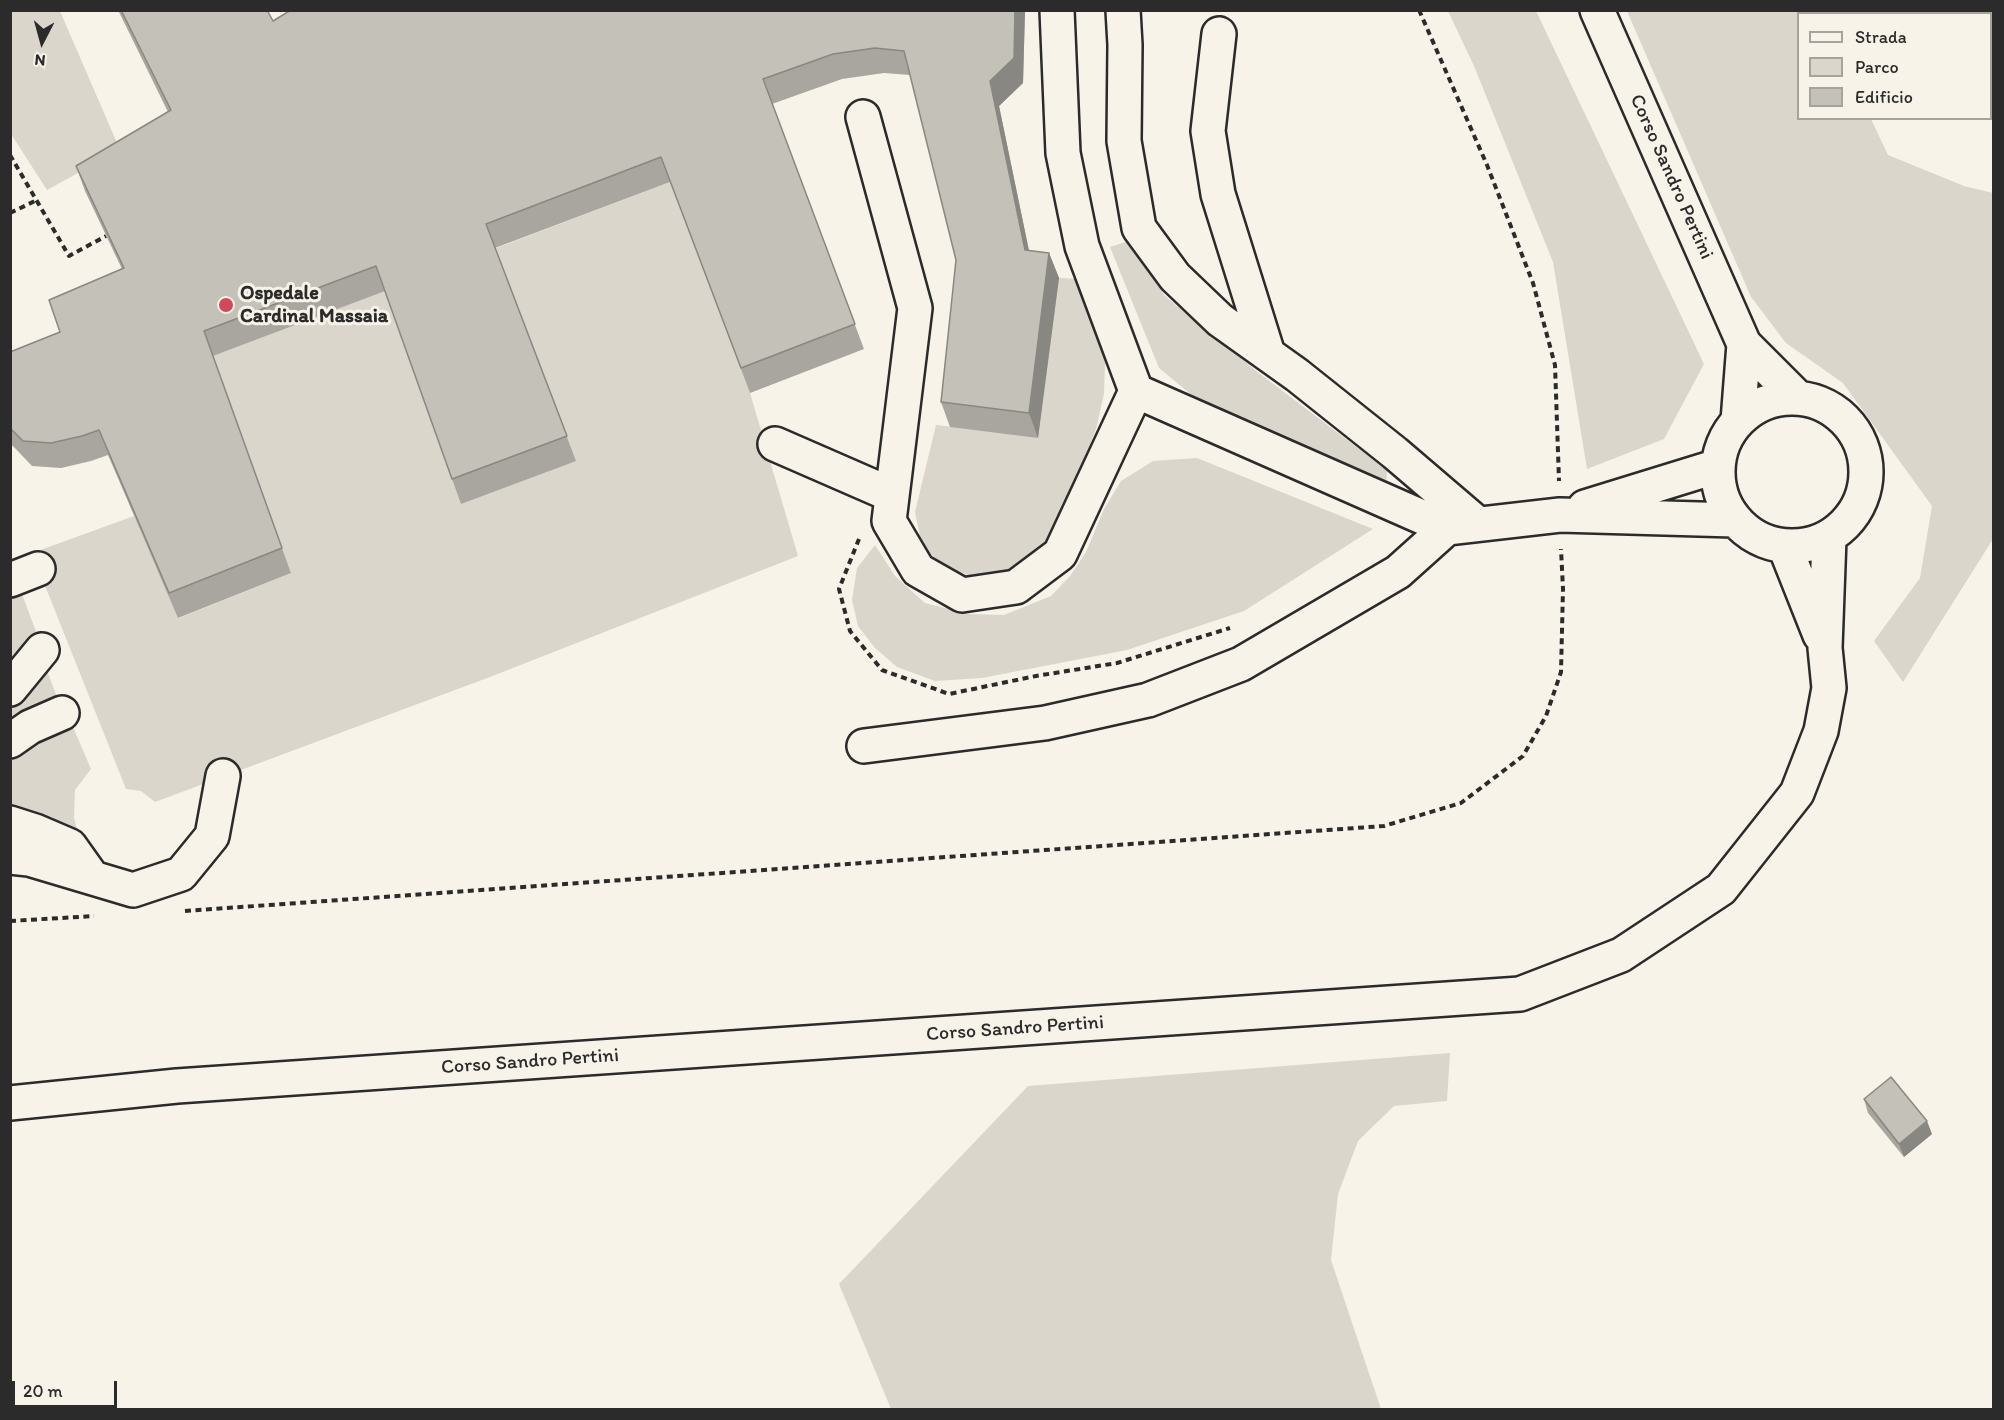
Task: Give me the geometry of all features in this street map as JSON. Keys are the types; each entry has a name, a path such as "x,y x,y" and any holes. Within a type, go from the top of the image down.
{"street":[{"path":"863,117 915,308 888,521 918,570 962,595 1016,587 1060,554 1136,391 1082,246 1063,153 1057,10"},
{"path":"1123,10 1124,141 1139,228 1174,277 1220,320 1297,375 1395,453 1463,526"},
{"name":"Corso Sandro Pertini","path":"1597,10 1744,344 1798,398"},
{"path":"1219,34 1208,131 1218,194 1268,354"},
{"name":"Corso Sandro Pertini","path":"1738,421 1744,344"},
{"path":"1136,391 1463,526"},
{"path":"1798,398 1821,403 1842,416 1857,434 1866,456 1867,480 1861,503 1848,523 1829,538 1808,545 1785,547 1766,542 1749,533 1734,519 1724,503 1718,485 1718,466 1724,442 1738,421 1755,407 1776,399 1798,398"},
{"path":"775,444 892,495"},
{"path":"1560,515 1718,466"},
{"path":"864,746 1045,723 1148,700 1241,664 1398,572 1463,526 1560,515 1734,519"},
{"name":"Corso Sandro Pertini","path":"10,1103 177,1086 1520,994 1621,955 1721,889 1797,793 1821,731 1829,688 1825,648 1829,538"},
{"name":"Corso Sandro Pertini","path":"1785,547 1825,648"},
{"path":"10,689 42,650"},
{"path":"10,741 30,727 62,713"},
{"path":"10,857 29,858 133,890 181,874 212,836 223,776"},
{"path":"10,824 35,831 70,846 92,878"}],"path":[{"path":"182,911 1384,826 1461,803 1523,756 1546,716 1561,672 1563,589 1555,365 1533,283 1487,165 1419,10"},
{"path":"10,155 69,256 106,236"},
{"path":"10,213 37,200"},
{"path":"892,495 858,540 839,589 850,630 882,670 949,694 1036,676 1117,663 1236,627"},
{"path":"10,921 101,916"}],"green space":[{"path":"11,11 60,11 120,150 47,190 11,134"},
{"path":"1448,11 1536,11 1704,364 1664,439 1587,469 1553,262 1474,66"},
{"path":"1627,11 1827,11 1797,12 1797,120 1871,120 1888,155 1964,186 1993,193 1993,539 1903,682 1874,641 1920,578 1932,506 1843,383 1786,343 1751,297"},
{"path":"670,182 750,393 798,556 490,677 155,802 141,791 126,789 32,553 134,516 179,618 291,573 213,356"},
{"path":"1132,240 1165,296 1260,374 1387,470 1386,484 1211,411 1159,368 1110,247"},
{"path":"1059,278 1080,279 1099,333 1105,362 1104,394 1096,429 1075,482 1042,548 1014,572 976,578 946,567 922,547 915,512 936,425 1038,437"},
{"path":"1197,458 1373,529 1244,611 1127,650 982,678 935,681 897,667 875,648 858,626 852,600 857,568 875,545 895,576 925,603 969,614 1004,615 1051,596 1070,576 1086,552 1104,509 1121,481 1153,461"},
{"path":"22,594 38,637 11,666 11,597"},
{"path":"43,660 60,705 11,729 11,710 22,688"},
{"path":"70,720 91,769 75,790 74,818 79,836 52,817 11,811 10,752"},
{"path":"1450,1053 1447,1101 1394,1106 1358,1141 1338,1194 1331,1260 1381,1409 891,1409 839,1284 1028,1086"}],"building":[{"name":"Ospedale Cardinal Massaia","path":"121,10 267,10 273,21 291,10 1015,10 1014,58 990,81 1025,250 1049,253 1029,413 941,402 956,260 904,51 875,48 833,54 763,79 855,324 741,368 661,157 486,224 567,436 452,479 376,266 204,331 282,548 169,593 99,430 51,443 23,441 10,428 10,352 60,332 49,300 124,268 76,166 171,110"},
{"path":"1994,10 1994,64 1992,64 1992,12 1944,12"},
{"path":"1891,1077 1927,1121 1899,1144 1864,1099"}],"place":[{"name":"Ospedale Cardinal Massaia","path":"226,305"}]}
